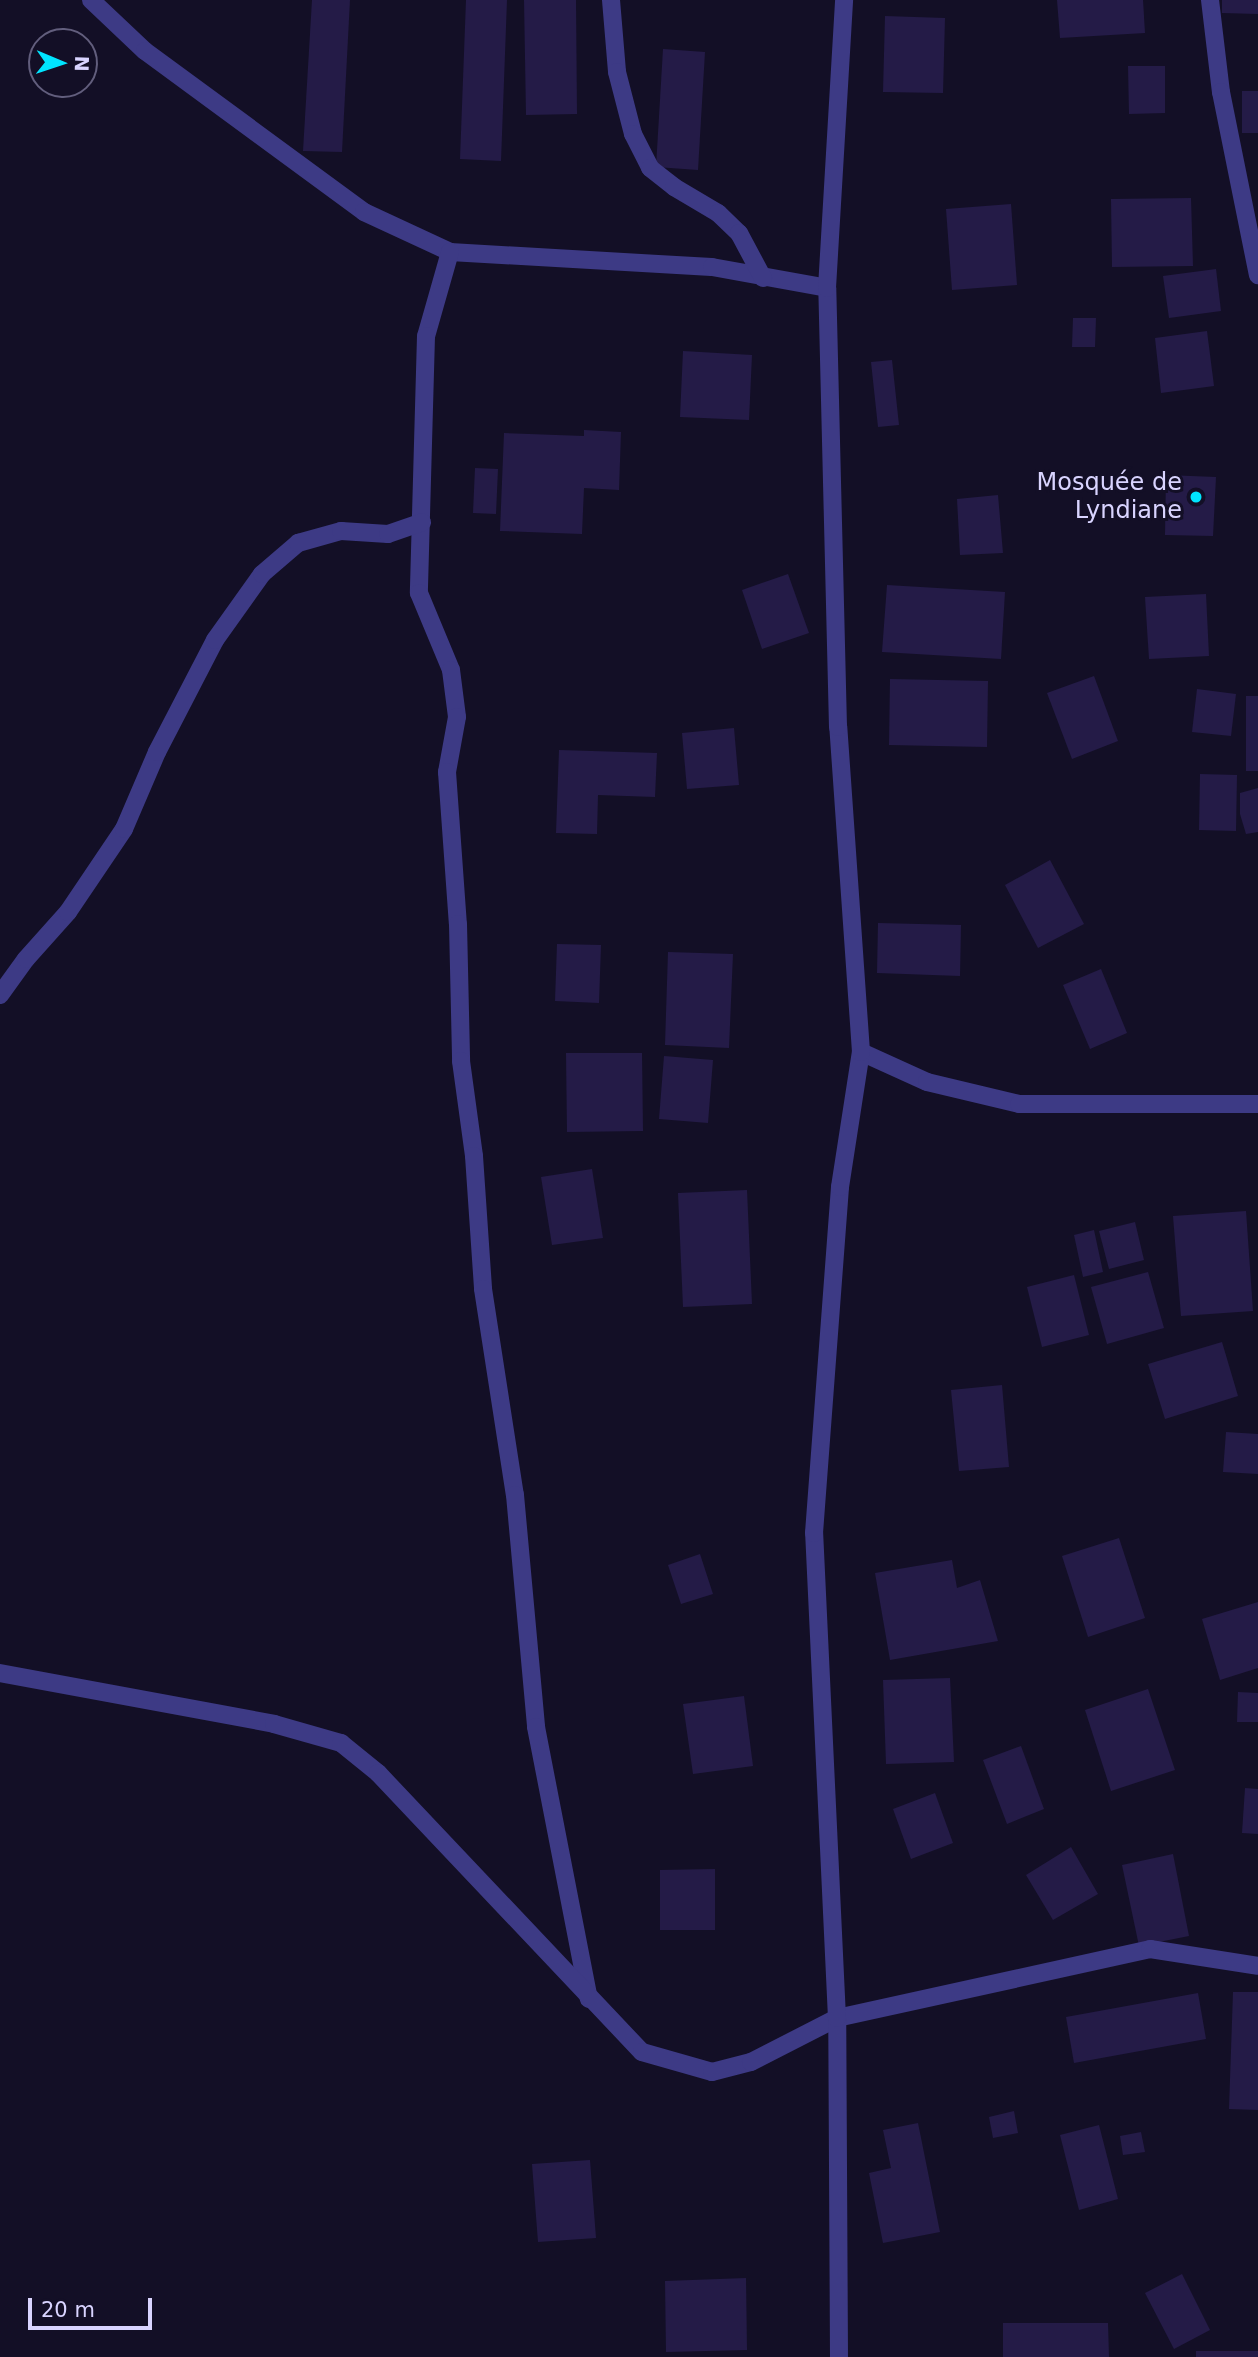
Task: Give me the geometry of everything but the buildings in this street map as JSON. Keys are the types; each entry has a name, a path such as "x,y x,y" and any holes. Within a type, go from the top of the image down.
{"street":[{"path":"91,0 145,51 364,212 450,252 712,267 827,288"},
{"path":"611,0 617,72 633,134 650,168 674,187 718,213 739,233 763,278"},
{"path":"839,2357 837,2018 814,1533 840,1186 861,1052 838,727 827,288 844,0"},
{"path":"1210,0 1221,92 1258,275"},
{"path":"450,252 426,336 419,593 452,670 457,717 446,772 458,924 461,1060 474,1156 483,1289 515,1494 536,1727 589,1999"},
{"path":"0,995 26,959 68,912 124,829 157,751 215,640 262,574 298,543 341,531 388,534 422,523"},
{"path":"861,1052 927,1082 1019,1104 1258,1104"},
{"path":"0,1673 274,1724 341,1743 378,1773 642,2052 712,2072 751,2062 837,2018 1150,1949 1258,1966"}],"place":[{"name":"Mosquée de Lyndiane","path":"1196,497"}]}
